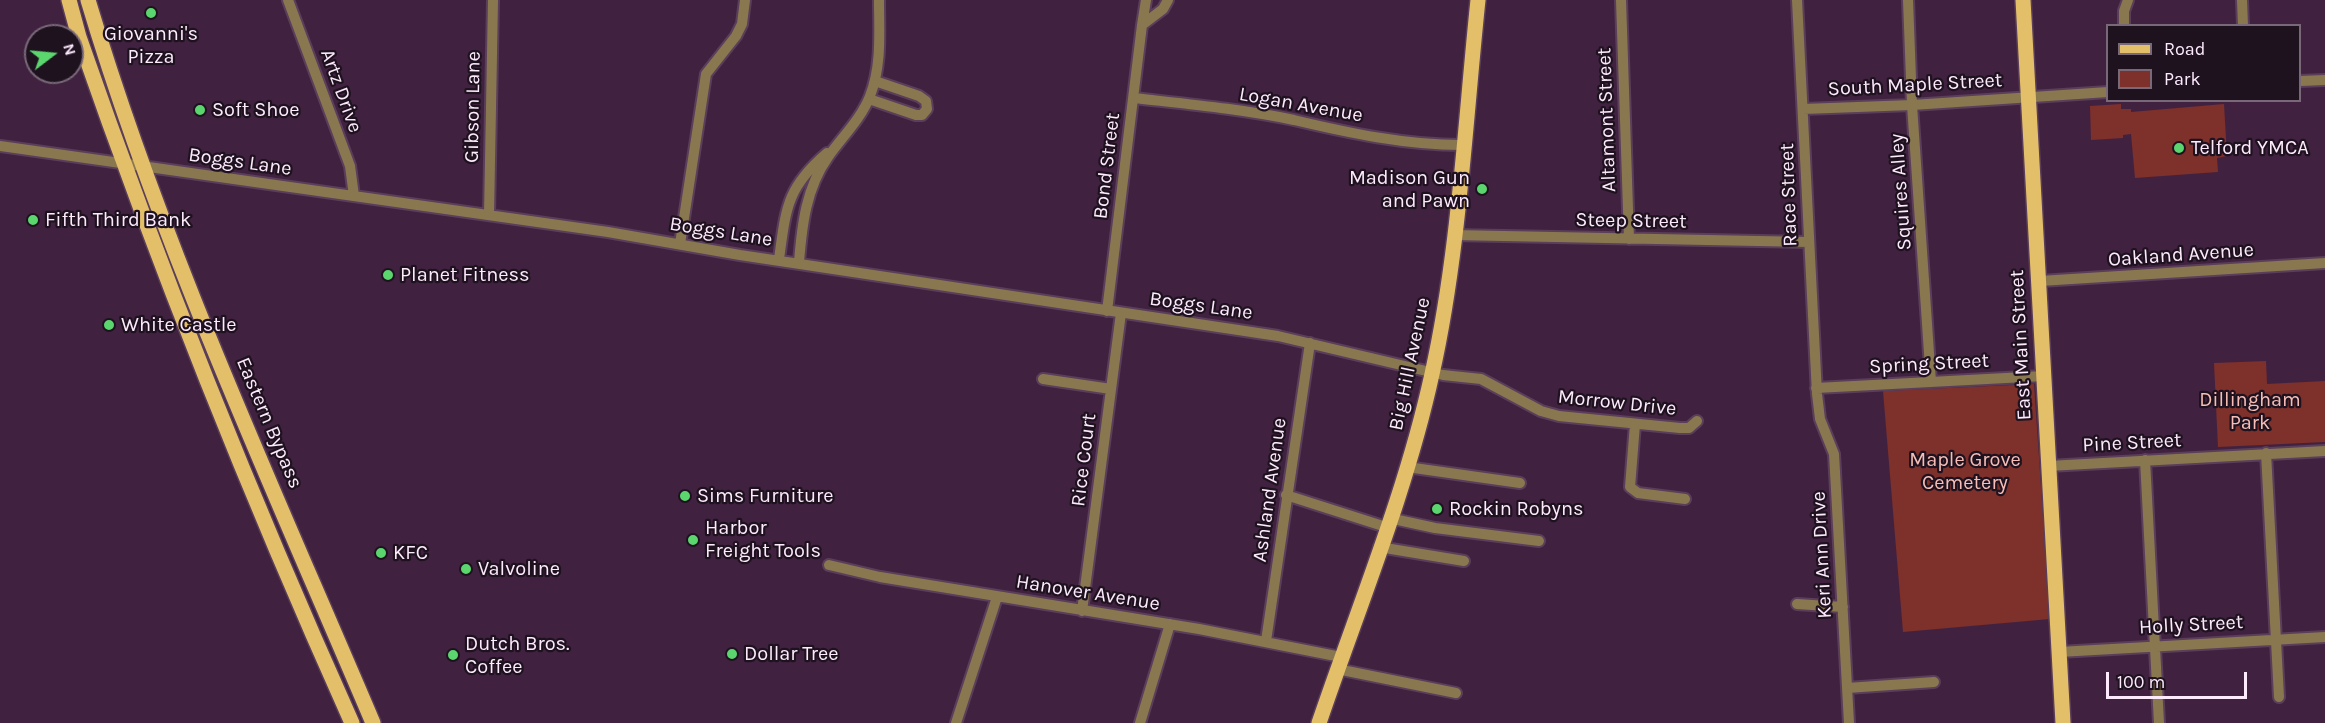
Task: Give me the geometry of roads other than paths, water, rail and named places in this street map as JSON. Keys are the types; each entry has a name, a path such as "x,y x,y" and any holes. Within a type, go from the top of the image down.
{"main road":[{"name":"Eastern Bypass","path":"69,0 79,37 160,265 352,723"},
{"name":"Eastern Bypass","path":"88,0 145,166 200,312 373,723"},
{"name":"Big Hill Avenue","path":"1318,723 1407,467 1433,371 1453,235 1478,0"},
{"name":"East Main Street","path":"2023,0 2063,723"}],"street":[{"name":"Artz Drive","path":"288,0 350,166 354,196"},
{"name":"Gibson Lane","path":"489,215 493,0"},
{"path":"680,244 706,74 736,36 742,24 745,0"},
{"path":"799,262 804,219 811,188 869,99 875,81 879,61 879,0"},
{"name":"Bond Street","path":"1107,311 1146,0"},
{"path":"1142,25 1159,13 1168,0"},
{"name":"Altamont Street","path":"1621,0 1629,239"},
{"name":"Race Street","path":"1797,0 1816,388"},
{"name":"Squires Alley","path":"1908,0 1912,105 1931,382"},
{"path":"2124,24 2124,10 2128,0"},
{"path":"2242,0 2243,24"},
{"path":"2301,81 2325,80"},
{"path":"869,99 916,115 922,115 927,109 926,101 919,96 875,81"},
{"name":"South Maple Street","path":"1803,109 1912,105 2106,92"},
{"name":"Logan Avenue","path":"1134,98 1282,118 1390,139 1462,145"},
{"name":"Boggs Lane","path":"0,146 489,215 1267,334 1433,371"},
{"path":"779,259 785,216 793,190 804,173 835,148"},
{"name":"Steep Street","path":"1453,235 1809,242"},
{"name":"Oakland Avenue","path":"2040,281 2325,263"},
{"name":"Rice Court","path":"1082,611 1121,313"},
{"name":"Ashland Avenue","path":"1266,641 1310,343"},
{"name":"Morrow Drive","path":"1433,371 1443,375 1487,381 1547,413 1685,428 1693,426 1697,421"},
{"name":"Spring Street","path":"1816,388 2044,376"},
{"path":"1043,379 1111,390"},
{"name":"Keri Ann Drive","path":"1816,388 1820,419 1834,454 1849,723"},
{"path":"1635,424 1630,487 1638,493 1685,499"},
{"name":"Pine Street","path":"2048,466 2325,451"},
{"path":"2266,453 2279,697"},
{"path":"2145,460 2159,723"},
{"path":"1407,467 1520,483"},
{"path":"1286,495 1388,522 1539,541"},
{"path":"1379,547 1464,561"},
{"name":"Hanover Avenue","path":"829,565 857,573 1266,641 1339,663 1456,693"},
{"path":"956,723 997,597"},
{"path":"1797,604 1843,608"},
{"path":"1140,723 1170,624"},
{"name":"Holly Street","path":"2059,652 2325,637"},
{"path":"1847,688 1934,682"}],"place":[{"name":"Giovanni's Pizza","path":"151,13"},
{"name":"Soft Shoe","path":"200,110"},
{"name":"Telford YMCA","path":"2179,148"},
{"name":"Madison Gun and Pawn","path":"1482,189"},
{"name":"Fifth Third Bank","path":"33,220"},
{"name":"Planet Fitness","path":"388,275"},
{"name":"White Castle","path":"109,325"},
{"name":"Sims Furniture","path":"685,496"},
{"name":"Rockin Robyns","path":"1437,509"},
{"name":"Harbor Freight Tools","path":"693,540"},
{"name":"KFC","path":"381,553"},
{"name":"Valvoline","path":"466,569"},
{"name":"Dollar Tree","path":"732,654"},
{"name":"Dutch Bros. Coffee","path":"453,655"}],"park label":[{"name":"Dillingham Park","path":"2250,412"},
{"name":"Maple Grove Cemetery","path":"1965,472"}]}
